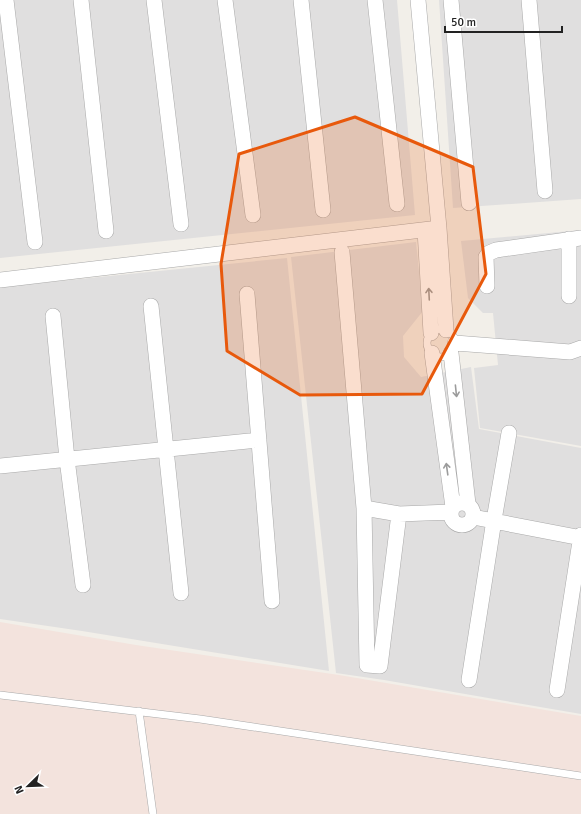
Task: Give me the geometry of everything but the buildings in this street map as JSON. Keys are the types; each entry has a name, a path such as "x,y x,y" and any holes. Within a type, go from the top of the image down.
{"street":[{"path":"6,0 35,242"},
{"path":"81,0 106,231"},
{"path":"154,0 181,224"},
{"path":"225,0 253,215"},
{"path":"301,0 323,210"},
{"path":"375,0 397,204"},
{"path":"418,0 432,229 431,333"},
{"path":"451,0 469,203"},
{"path":"529,0 545,191"},
{"path":"0,280 432,229"},
{"path":"432,229 446,330"},
{"path":"488,286 486,257 489,252 575,238 569,296"},
{"path":"342,252 364,508 367,665 380,666 399,514"},
{"path":"247,294 272,601"},
{"path":"151,306 181,593"},
{"path":"53,316 67,459 83,585"},
{"path":"432,353 452,520 461,525 468,523 470,511 453,348 577,353"},
{"path":"469,680 509,432"},
{"path":"0,466 259,440"},
{"path":"364,508 399,514 452,510 459,503 470,511 494,520 581,537 557,690"}],"lane":[{"path":"441,329 451,333 454,338 453,348 447,356 436,356 429,349 428,338 431,333 441,329"},
{"path":"0,695 139,711 581,776"},
{"path":"139,711 153,814"}],"highlighted area":[{"path":"355,117 473,167 486,274 422,394 300,395 227,351 221,264 239,154"}],"shaded area":[{"path":"0,0 397,0 415,215 0,258"},
{"path":"439,0 581,0 581,199 453,208"},
{"path":"581,230 581,446 480,428 474,368 498,365 493,313 483,313 468,298 461,241"},
{"path":"416,242 423,311 403,336 404,357 421,377 471,367 479,429 581,448 581,714 336,673 291,257"},
{"path":"287,258 329,671 0,619 0,287"},
{"path":"0,622 136,645 339,675 581,716 581,814 0,814"}]}
